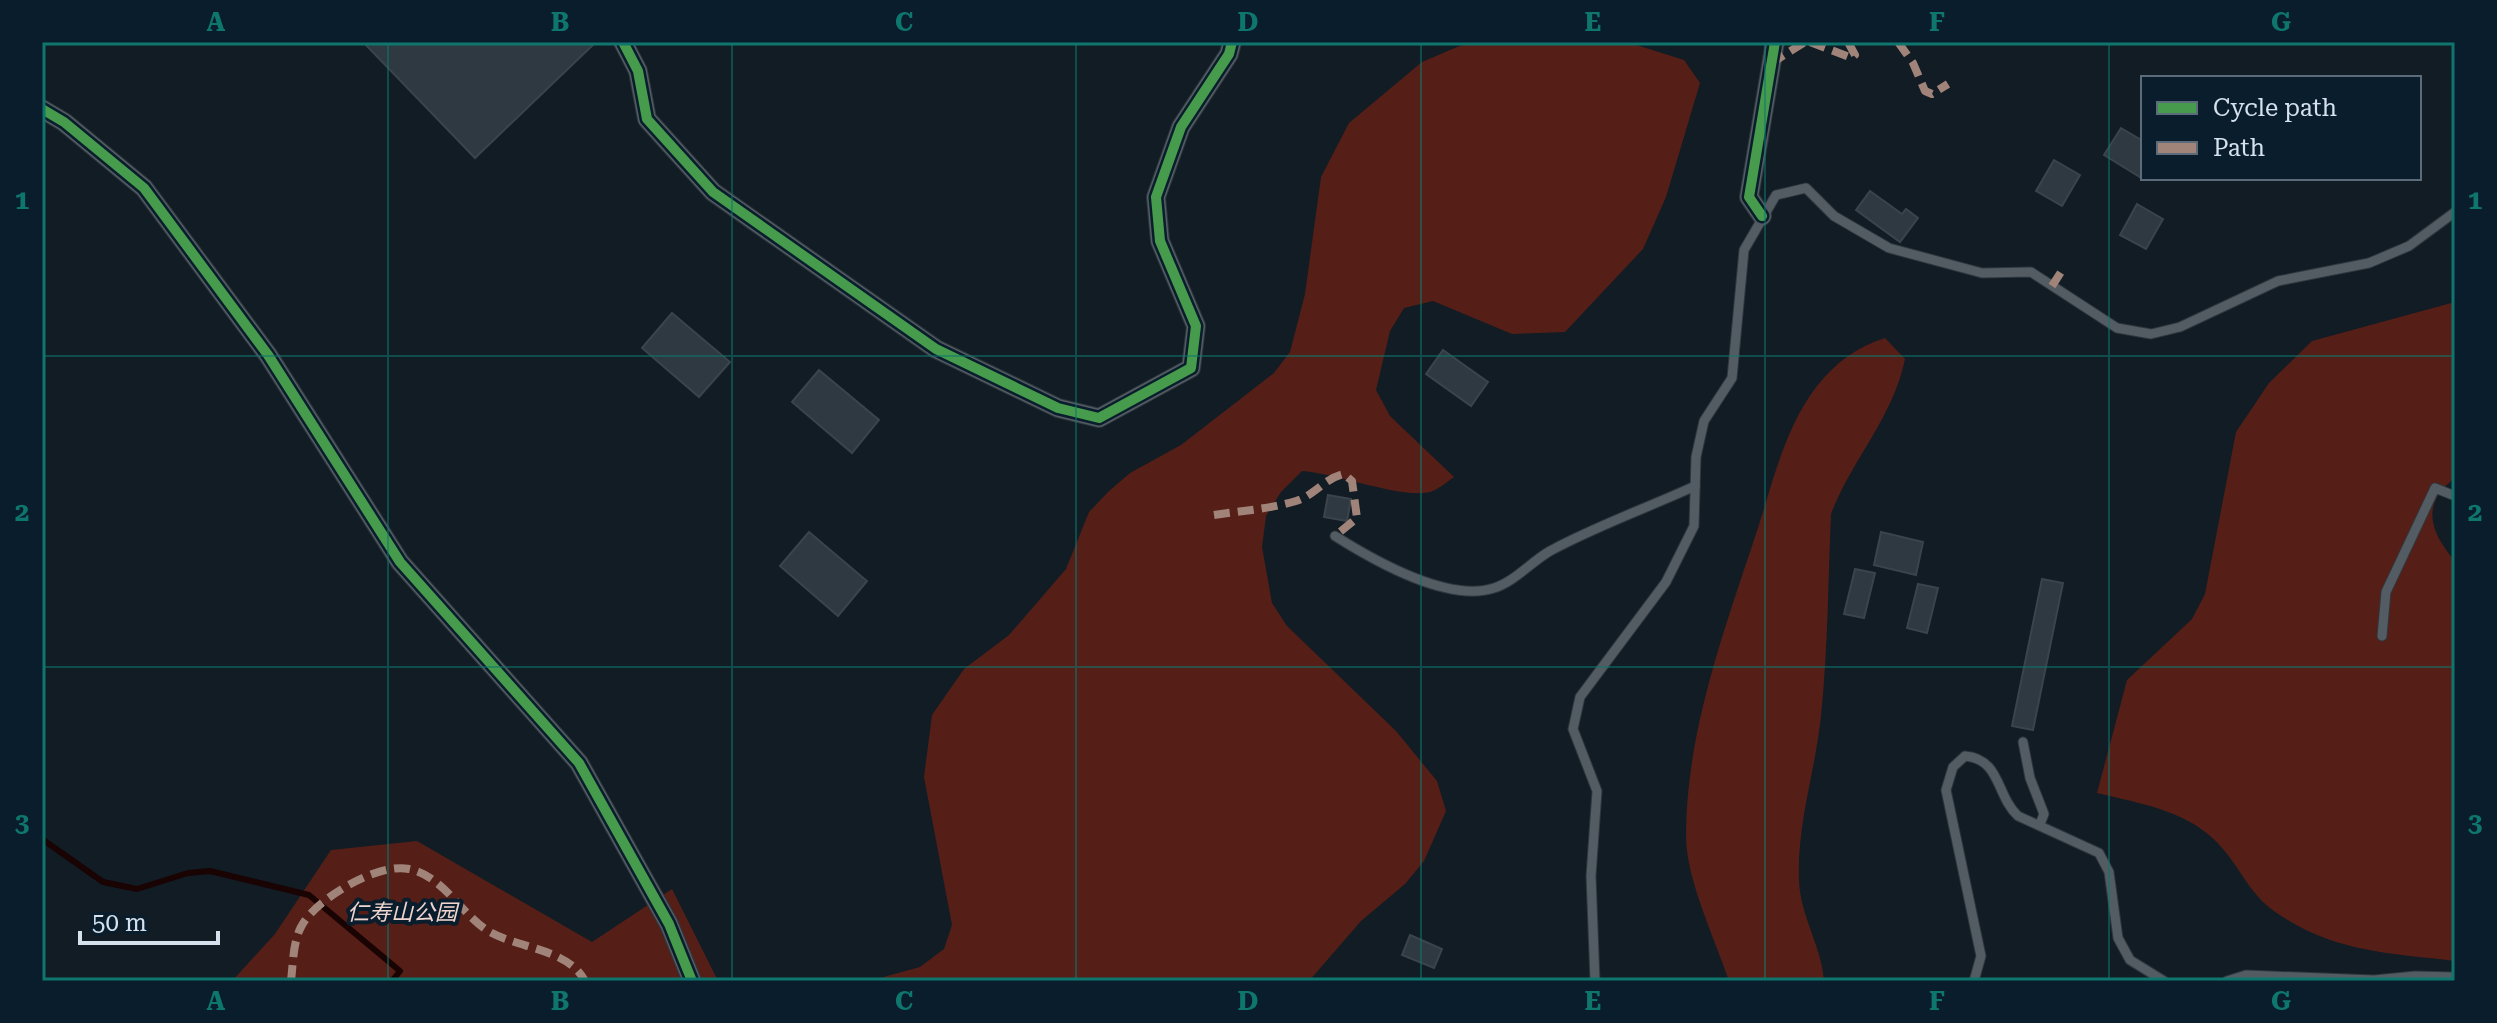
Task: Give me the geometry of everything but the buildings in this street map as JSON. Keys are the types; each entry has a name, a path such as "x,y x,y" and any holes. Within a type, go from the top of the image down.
{"street":[{"path":"623,42 638,71 647,119 713,192 936,349 1058,408 1099,418 1191,368 1196,326 1160,241 1156,197 1181,127 1229,54 1232,42"},
{"path":"1762,216 1749,197 1775,42"},
{"path":"42,109 64,122 144,188 268,355 400,562 579,763 669,924 692,981"}],"lane":[{"path":"1595,981 1591,876 1597,791 1573,729 1580,697 1666,582 1694,526 1696,457 1704,421 1732,378 1744,250 1776,195 1806,188 1834,216 1889,248 1982,273 2031,272 2117,328 2151,334 2180,327 2278,281 2369,263 2409,246 2455,212"},
{"path":"1335,536 1411,576 1444,587 1474,592 1496,588 1549,552 1695,486"},
{"path":"2382,636 2386,592 2435,488 2455,496"},
{"path":"2023,742 2030,778 2044,814 2040,824"},
{"path":"1974,981 1981,956 1946,790 1953,767 1965,756 1979,757 1995,774 2010,808 2030,822 2040,824 2046,832 2099,853 2109,872 2118,938 2130,960 2164,981"},
{"path":"2227,981 2246,975 2374,980 2415,976 2455,977"}],"green space":[{"path":"1469,42 1627,42 1684,60 1700,83 1666,197 1643,249 1565,332 1512,334 1433,301 1404,308 1390,331 1376,390 1390,416 1454,477 1433,491 1421,493 1388,490 1302,471 1281,492 1266,516 1262,547 1272,603 1287,626 1396,731 1437,781 1446,811 1424,861 1405,884 1361,921 1309,981 869,981 920,967 944,949 952,925 924,777 932,715 964,669 1009,635 1066,569 1089,512 1109,491 1130,473 1181,445 1274,373 1290,352 1305,294 1321,177 1349,123 1422,62"},
{"path":"2455,302 2455,478 2437,498 2432,518 2440,539 2455,561 2455,961 2361,948 2339,943 2295,925 2266,905 2223,849 2197,826 2165,811 2097,793 2127,680 2192,619 2205,594 2236,432 2269,383 2312,341"},
{"path":"1885,338 1905,359 1899,380 1882,419 1831,514 1821,716 1799,859 1800,893 1824,981 1729,981 1696,890 1687,853 1688,797 1700,719 1732,605 1796,419 1831,370 1856,351"},
{"name":"仁寿山公园","path":"417,841 592,942 672,889 718,981 232,981 275,934 331,850"}],"waterway":[{"path":"42,839 103,882 137,889 188,873 210,871 309,895 400,971 392,981"}],"marked path":[{"path":"1770,64 1805,42"},
{"path":"1810,42 1852,58 1855,55 1848,42"},
{"path":"1898,42 1913,63 1925,91 1932,94 1948,84"},
{"path":"2052,286 2061,272"},
{"path":"1214,515 1296,501 1344,474 1352,481 1357,518 1335,536"},
{"path":"291,981 296,939 308,916 348,885 396,868 421,873 443,888 490,932 556,956 577,970 585,981"}],"cycle path":[{"path":"623,42 638,71 647,119 713,192 936,349 1058,408 1099,418 1191,368 1196,326 1160,241 1156,197 1181,127 1229,54 1232,42"},
{"path":"1762,216 1749,197 1775,42"},
{"path":"42,109 64,122 144,188 268,355 400,562 579,763 669,924 692,981"}]}
